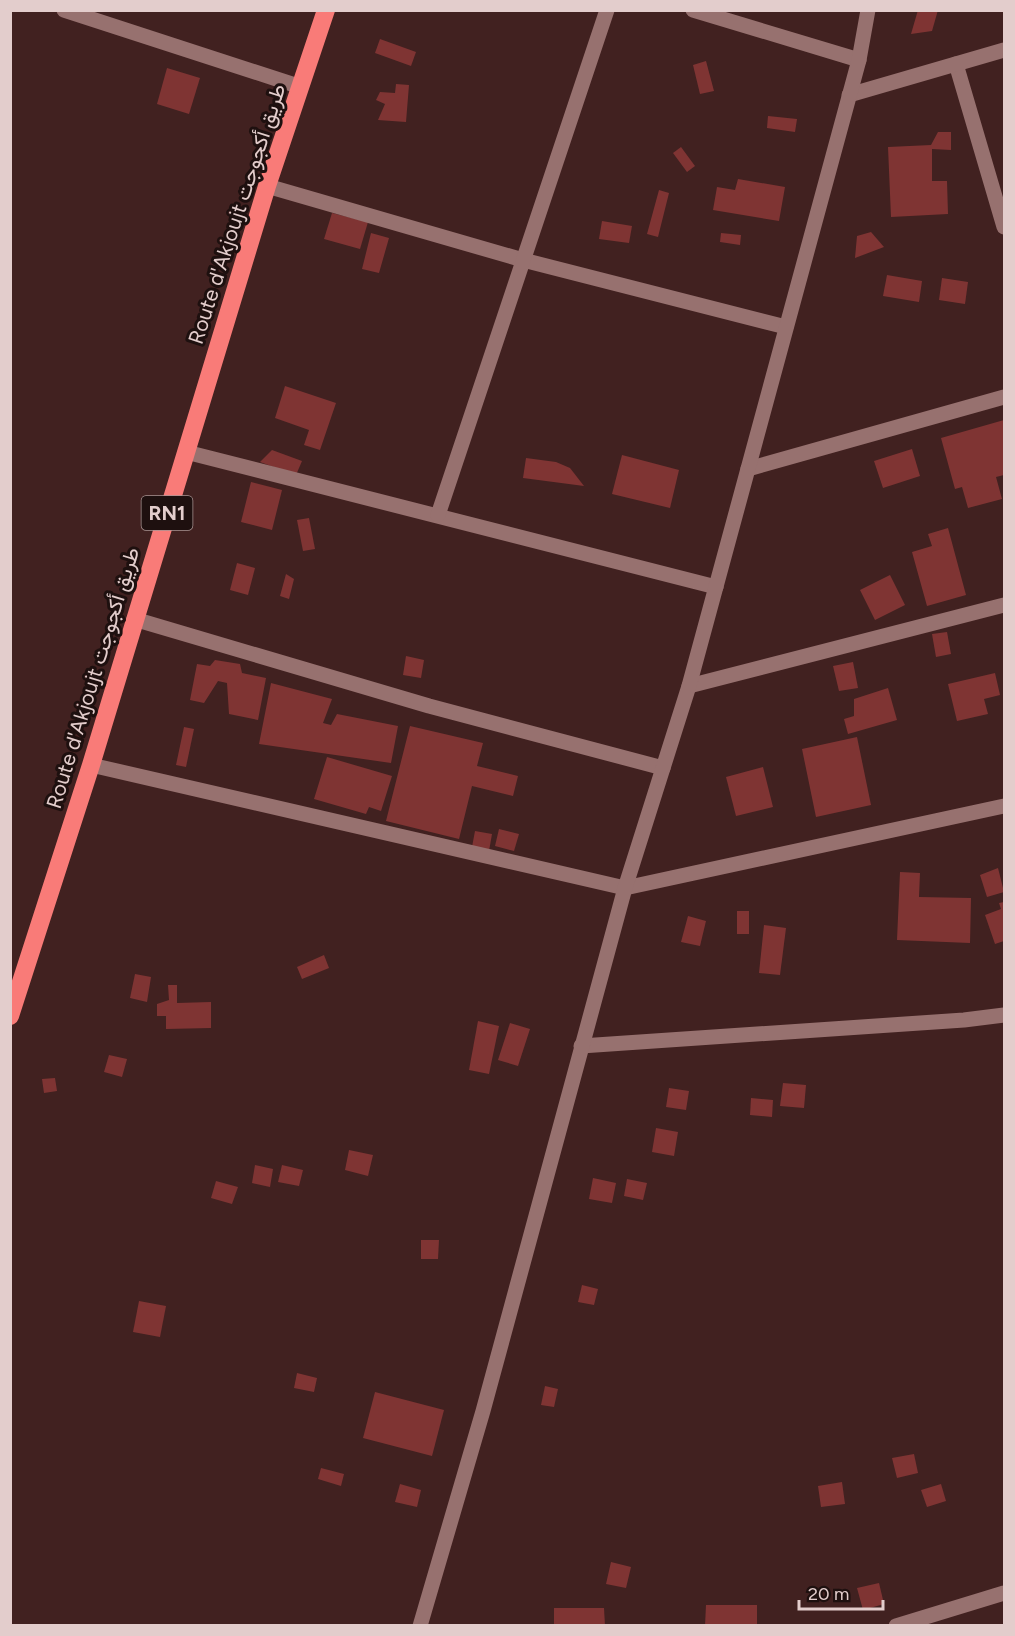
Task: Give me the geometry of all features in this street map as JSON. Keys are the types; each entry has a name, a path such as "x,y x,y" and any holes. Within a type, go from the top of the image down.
{"highway":[{"name":"Route d'Akjoujt طريق أكجوجت","path":"10,1016 91,765 267,186 326,10"}],"street":[{"path":"64,10 301,87"},
{"path":"438,515 607,10"},
{"path":"693,10 859,60"},
{"path":"420,1626 483,1410 625,888 689,686 859,60 868,10"},
{"path":"849,95 1005,50"},
{"path":"956,64 1005,227"},
{"path":"267,186 523,260 786,327"},
{"path":"748,469 1005,397"},
{"path":"186,452 716,587"},
{"path":"689,686 1005,604"},
{"path":"134,619 429,706 663,768"},
{"path":"91,765 625,888 1005,806"},
{"path":"581,1046 964,1020 1005,1015"},
{"path":"896,1626 1005,1593"}],"building":[{"path":"918,10 938,10 932,31 911,34"},
{"path":"380,39 416,52 411,66 375,53"},
{"path":"706,61 714,91 700,94 693,65"},
{"path":"167,68 200,78 189,114 157,104"},
{"path":"396,84 409,85 406,122 378,120 385,104 376,100 380,92 395,93"},
{"path":"768,116 797,119 795,132 767,128"},
{"path":"938,132 951,132 951,150 932,149 932,181 947,181 948,214 891,217 888,147 931,145"},
{"path":"681,147 695,166 687,172 673,153"},
{"path":"738,179 785,187 779,221 713,210 717,187 735,190"},
{"path":"659,190 669,193 658,237 647,234"},
{"path":"332,213 368,222 360,249 324,239"},
{"path":"602,221 632,226 629,243 599,239"},
{"path":"871,232 884,247 855,258 857,236"},
{"path":"371,233 389,238 379,273 362,269"},
{"path":"721,233 741,235 740,245 720,242"},
{"path":"887,275 922,281 919,302 883,296"},
{"path":"942,278 968,282 965,304 939,300"},
{"path":"285,386 336,403 320,450 304,445 309,430 275,418"},
{"path":"1004,420 1004,475 996,477 1002,499 968,508 962,487 955,489 941,438"},
{"path":"912,449 920,476 883,488 874,461"},
{"path":"272,450 302,461 296,475 260,462"},
{"path":"622,455 679,470 670,508 612,494"},
{"path":"526,458 556,462 570,468 584,486 523,478"},
{"path":"251,482 282,490 272,530 241,522"},
{"path":"309,518 315,549 303,551 297,520"},
{"path":"948,528 966,595 927,606 912,552 932,546 928,534"},
{"path":"237,563 255,568 248,595 230,590"},
{"path":"286,574 294,579 289,599 280,596"},
{"path":"890,575 905,605 875,620 860,590"},
{"path":"947,632 951,654 936,657 932,634"},
{"path":"406,656 424,660 421,678 403,675"},
{"path":"215,660 240,664 242,673 266,678 258,720 229,714 227,683 218,681 204,703 190,700 197,664 210,666"},
{"path":"853,662 858,688 839,691 833,666"},
{"path":"995,673 1000,695 984,699 988,714 957,721 948,684"},
{"path":"271,683 332,699 323,723 331,725 337,714 398,726 391,763 259,744"},
{"path":"888,688 897,720 848,734 844,719 854,716 854,699"},
{"path":"410,726 483,743 477,766 518,776 513,796 472,786 459,839 386,821"},
{"path":"184,727 194,729 186,767 176,765"},
{"path":"857,737 871,805 816,817 802,749"},
{"path":"327,757 392,776 381,811 369,807 366,814 314,799"},
{"path":"763,767 773,807 736,816 726,777"},
{"path":"499,829 519,834 514,851 495,846"},
{"path":"475,831 492,834 489,851 472,847"},
{"path":"998,868 1004,892 987,897 980,875"},
{"path":"900,872 920,873 919,897 971,898 970,943 897,940"},
{"path":"1004,902 1004,941 995,944 985,915 1001,909 999,903"},
{"path":"737,911 749,911 749,934 737,934"},
{"path":"688,916 706,921 700,946 681,942"},
{"path":"764,925 786,928 780,975 759,973"},
{"path":"324,955 329,968 302,979 297,967"},
{"path":"135,974 151,977 147,1002 130,998"},
{"path":"168,985 177,985 177,1003 211,1002 211,1028 166,1029 166,1016 157,1016 157,1004 169,1000"},
{"path":"478,1021 499,1026 489,1074 469,1070"},
{"path":"510,1023 530,1029 518,1066 498,1060"},
{"path":"109,1055 127,1059 122,1077 104,1072"},
{"path":"55,1078 57,1091 44,1093 42,1079"},
{"path":"783,1083 806,1085 804,1108 780,1106"},
{"path":"669,1088 689,1091 686,1110 666,1107"},
{"path":"751,1098 773,1100 772,1117 750,1115"},
{"path":"656,1128 678,1132 674,1156 652,1152"},
{"path":"349,1150 373,1155 368,1176 345,1170"},
{"path":"255,1165 273,1169 270,1187 252,1183"},
{"path":"282,1165 303,1170 299,1186 278,1182"},
{"path":"593,1178 616,1183 612,1203 589,1199"},
{"path":"627,1179 647,1183 643,1200 624,1196"},
{"path":"216,1181 238,1187 232,1204 211,1198"},
{"path":"421,1240 439,1240 438,1259 421,1259"},
{"path":"582,1285 598,1289 594,1305 578,1302"},
{"path":"139,1301 166,1306 160,1337 133,1332"},
{"path":"297,1373 317,1378 314,1392 294,1388"},
{"path":"545,1386 558,1389 554,1407 541,1405"},
{"path":"375,1392 444,1410 432,1456 363,1438"},
{"path":"914,1454 918,1473 897,1478 892,1458"},
{"path":"321,1468 344,1474 341,1486 318,1479"},
{"path":"842,1482 845,1504 821,1507 818,1486"},
{"path":"400,1484 421,1490 417,1507 395,1502"},
{"path":"941,1484 946,1501 927,1507 921,1490"},
{"path":"611,1562 631,1567 626,1588 606,1584"},
{"path":"879,1583 884,1604 863,1610 857,1588"},
{"path":"706,1605 757,1605 757,1626 705,1626"},
{"path":"554,1608 604,1608 605,1626 554,1626"}]}
